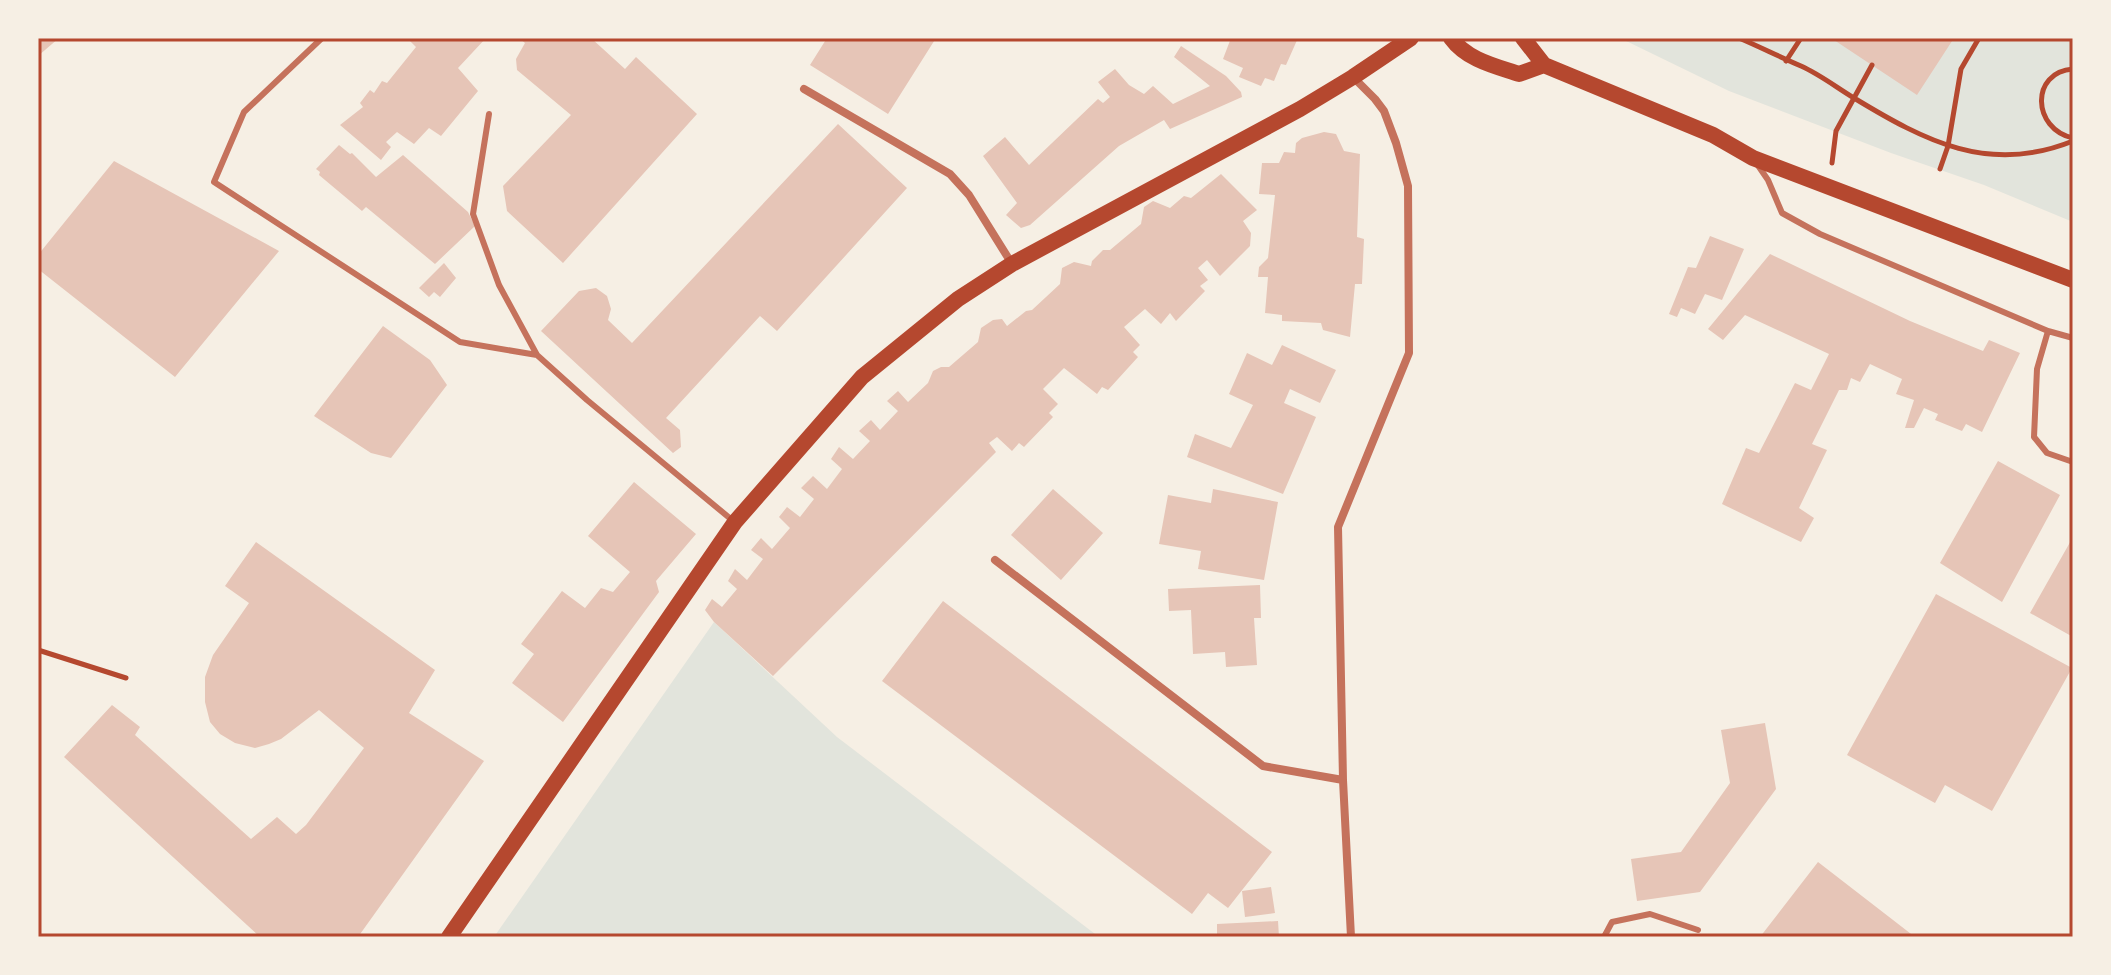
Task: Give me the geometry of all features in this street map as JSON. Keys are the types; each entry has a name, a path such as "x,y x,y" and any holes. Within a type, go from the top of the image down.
{"main road":[{"path":"449,937 735,522 862,377 958,299 1012,264 1254,134 1353,77 1411,38"},
{"path":"1451,38 1459,49 1475,58 1519,74 1544,65"},
{"path":"1523,38 1544,65 1713,135 1753,158 2073,280"}],"street":[{"path":"1351,937 1343,780 1338,527 1409,353 1408,186 1384,111 1353,77"},
{"path":"804,89 950,174 969,195 1012,264"},
{"path":"995,560 1263,766 1343,780"}],"lane":[{"path":"322,38 244,112 214,182 460,342 537,355"},
{"path":"489,114 473,214 499,285 537,355 735,522"},
{"path":"1753,158 1768,180 1782,213 1820,234 2048,331 2073,338"},
{"path":"2048,331 2037,369 2034,437 2047,453 2073,462"},
{"path":"1604,937 1612,922 1650,914 1698,930"}],"path":[{"path":"1739,38 1801,66 1901,126 1948,146 1976,154 2049,151 2073,139"},
{"path":"1786,61 1801,38"},
{"path":"1940,169 1948,146 1961,69 1979,38"},
{"path":"1829,186 1836,131 1872,65"},
{"path":"2073,69 2050,80 2043,90 2041,102 2042,114 2051,128 2073,139"},
{"path":"38,650 126,678"}],"shaded area":[{"path":"1620,38 2073,38 2073,222 1984,185 1729,91"},
{"path":"714,622 837,737 1099,937 494,937"}],"building":[{"path":"38,38 59,38 38,56"},
{"path":"407,38 486,38 458,68 478,91 441,136 429,128 414,144 397,132 386,142 391,147 381,160 340,125 363,107 360,103 370,90 374,93 382,81 387,83 416,47"},
{"path":"519,38 591,38 625,69 636,57 697,114 563,263 507,211 503,186 571,115 517,70 516,59 525,43"},
{"path":"827,38 936,38 888,114 810,65"},
{"path":"1231,38 1298,38 1286,65 1281,64 1274,81 1265,78 1261,86 1239,77 1243,68 1223,59"},
{"path":"1831,38 1954,38 1917,95"},
{"path":"1181,46 1226,76 1242,97 1170,129 1164,120 1119,146 1030,225 1021,228 1006,215 1017,203 983,156 1005,137 1029,165 1098,99 1103,103 1110,97 1098,82 1115,69 1129,85 1144,94 1153,86 1173,104 1210,86 1174,57"},
{"path":"838,124 907,188 777,331 760,316 666,418 680,430 681,447 673,453 541,331 579,291 596,288 607,296 611,309 608,320 632,343"},
{"path":"1324,132 1336,134 1344,151 1360,154 1357,237 1364,239 1362,284 1355,284 1350,337 1323,330 1321,323 1282,321 1282,315 1265,313 1268,277 1258,277 1259,267 1268,258 1275,195 1259,194 1262,163 1279,163 1284,152 1295,153 1296,143 1302,138"},
{"path":"339,145 352,153 376,177 403,155 468,212 475,226 435,264 366,207 362,211 319,175 316,169"},
{"path":"114,161 279,251 175,377 38,269 38,255"},
{"path":"1221,174 1257,210 1243,221 1251,233 1250,246 1220,276 1207,260 1198,268 1208,280 1200,286 1205,291 1176,321 1170,313 1161,324 1145,309 1124,327 1140,345 1133,352 1138,357 1108,390 1102,387 1097,394 1064,368 1043,389 1058,404 1049,413 1053,417 1024,447 1019,443 1012,451 997,437 989,443 996,452 773,676 714,622 705,610 712,599 722,607 737,589 728,581 735,569 747,580 763,559 751,550 761,538 772,549 790,528 779,517 787,507 800,517 814,499 801,488 813,476 827,489 842,469 831,459 839,447 853,459 870,441 859,431 871,420 880,430 898,411 887,401 898,391 908,402 928,383 933,371 949,367 978,342 981,328 993,320 1002,319 1007,326 1032,310 1060,284 1062,268 1074,262 1091,266 1103,250 1110,250 1141,224 1144,207 1153,201 1170,208 1184,196 1191,198"},
{"path":"1710,236 1744,249 1722,300 1705,294 1695,314 1681,308 1677,317 1669,314 1688,267 1696,268"},
{"path":"1770,254 1910,321 1983,351 1989,340 2020,353 1982,432 1966,424 1962,431 1935,420 1938,414 1924,408 1914,428 1905,428 1914,400 1896,394 1902,379 1870,364 1860,382 1851,378 1847,390 1839,390 1812,444 1827,450 1799,508 1814,518 1801,542 1722,504 1746,448 1759,453 1795,383 1811,390 1829,354 1745,315 1723,340 1708,329"},
{"path":"444,263 456,278 440,297 434,292 429,297 419,288"},
{"path":"383,326 430,360 447,385 391,458 371,453 314,416"},
{"path":"1282,345 1336,370 1320,403 1290,389 1284,403 1316,417 1283,494 1187,457 1195,434 1231,448 1253,405 1229,394 1247,353 1272,365"},
{"path":"1998,461 2060,495 2002,602 1940,563"},
{"path":"634,482 696,534 656,581 659,592 563,722 512,683 534,654 521,644 562,591 585,608 601,588 613,592 630,572 588,536"},
{"path":"1053,489 1103,533 1061,580 1011,535"},
{"path":"1213,489 1278,502 1264,580 1198,569 1201,551 1159,544 1168,495 1211,503"},
{"path":"2073,537 2073,637 2030,613"},
{"path":"256,542 435,670 409,713 484,761 358,937 260,937 64,757 112,705 140,727 135,735 251,839 277,817 296,834 306,825 364,748 319,710 281,739 269,744 255,748 235,743 220,734 210,722 205,702 205,677 213,655 249,603 225,586"},
{"path":"1260,585 1261,618 1254,618 1257,665 1226,667 1225,652 1193,654 1191,610 1169,611 1168,589"},
{"path":"1936,594 2072,668 1992,811 1945,785 1935,803 1847,755"},
{"path":"943,601 1272,852 1228,908 1208,893 1192,914 882,681"},
{"path":"1765,723 1776,789 1700,892 1637,901 1631,859 1681,852 1730,783 1721,730"},
{"path":"1818,862 1915,937 1760,937"},
{"path":"1271,887 1275,913 1245,917 1242,891"},
{"path":"1278,921 1279,937 1217,937 1217,924"}]}
